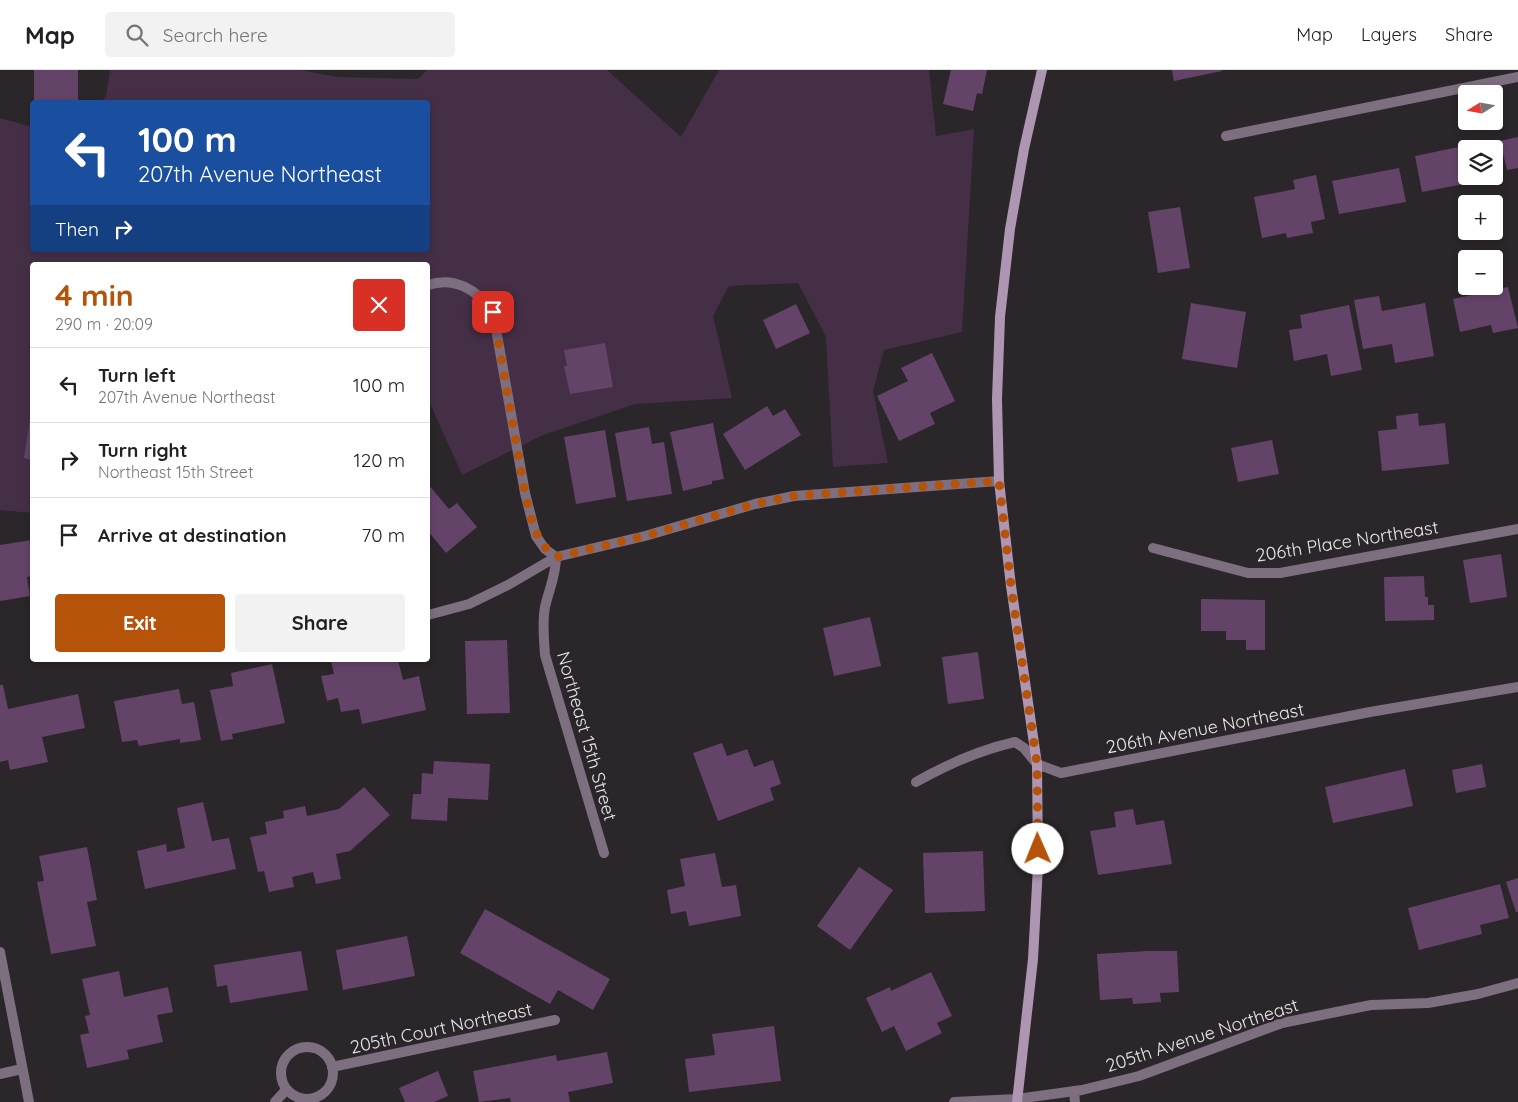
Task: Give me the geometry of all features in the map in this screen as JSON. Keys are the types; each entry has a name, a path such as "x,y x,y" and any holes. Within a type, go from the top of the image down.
{"street":[{"path":"1017,1100 1033,959 1038,866 1037,764 1012,595 999,481 997,399 1000,316 1010,229 1024,149 1042,70"},
{"path":"1226,136 1518,77"},
{"path":"430,284 438,281 465,285 483,297 493,312 525,493 536,536 545,549 556,557"},
{"path":"430,614 469,604 508,585 556,557 645,536 755,504 794,496 999,481"},
{"name":"206th Place Northeast","path":"1154,548 1248,574 1280,572 1518,529"},
{"name":"Northeast 15th Street","path":"556,557 556,572 545,606 543,621 546,655 604,853"},
{"name":"206th Avenue Northeast","path":"916,782 953,762 990,748 1015,742 1024,748 1037,764 1061,774 1370,712 1518,688"},
{"path":"0,952 29,1102"},
{"name":"205th Avenue Northeast","path":"954,1102 1017,1100 1074,1091 1138,1076 1282,1023 1371,1005 1428,1003 1478,994 1518,983"},
{"name":"205th Court Northeast","path":"332,1067 555,1020"},
{"name":"205th Court Northeast","path":"299,1048 316,1048 324,1053 332,1067 331,1085 319,1097 301,1099 286,1090 280,1074 281,1066 291,1052 299,1048"},
{"path":"0,1074 22,1069"},
{"path":"275,1102 286,1090"},
{"path":"1074,1091 1075,1102"}],"shaded area":[{"path":"110,70 301,70 337,77 418,79 427,70 607,70 681,137 719,70 929,70 936,136 974,129 962,332 884,350 873,391 888,463 833,467 826,337 798,283 729,286 713,316 732,398 635,404 543,435 462,475 430,403 430,262 30,262 30,513 0,510 0,118 30,126 30,252 430,252 430,100 103,100 106,96"}],"building":[{"path":"34,70 78,70 78,100 34,100"},
{"path":"951,70 987,70 982,94 977,93 973,111 943,104"},
{"path":"1172,70 1222,70 1222,71 1174,81"},
{"path":"1518,137 1518,168 1507,170 1503,153 1503,140"},
{"path":"1458,147 1459,185 1422,192 1415,156"},
{"path":"1399,168 1406,202 1339,214 1332,181"},
{"path":"1316,175 1325,219 1311,222 1313,233 1287,238 1286,233 1262,238 1254,197 1295,189 1293,180"},
{"path":"1180,207 1190,268 1158,273 1148,212"},
{"path":"1508,287 1518,328 1493,333 1491,325 1460,332 1453,299 1471,295 1503,295 1503,288"},
{"path":"1379,296 1382,311 1425,303 1434,356 1395,363 1392,344 1363,349 1354,300"},
{"path":"1191,303 1246,312 1237,368 1182,359"},
{"path":"796,304 810,333 776,349 763,320"},
{"path":"1349,305 1362,370 1331,376 1327,354 1294,361 1289,330 1302,328 1300,315"},
{"path":"605,343 613,387 570,394 564,366 567,366 564,350"},
{"path":"932,353 955,401 930,413 935,424 899,441 877,396 908,381 901,368"},
{"path":"767,406 773,416 785,409 801,435 745,470 723,434"},
{"path":"1418,413 1419,426 1445,423 1449,464 1382,471 1378,431 1397,429 1396,416"},
{"path":"30,418 30,460 24,458"},
{"path":"713,423 724,479 683,491 670,432"},
{"path":"649,427 652,444 664,442 672,494 627,501 615,433"},
{"path":"605,430 616,497 576,504 564,437"},
{"path":"1272,440 1279,474 1238,482 1231,448"},
{"path":"430,486 449,509 457,503 477,527 446,553 430,533"},
{"path":"30,540 30,576 27,577 30,596 0,601 0,545"},
{"path":"1501,554 1507,597 1470,603 1463,560"},
{"path":"1424,576 1425,597 1428,597 1428,605 1434,605 1434,620 1385,621 1384,577"},
{"path":"1201,599 1265,600 1265,650 1246,650 1246,640 1226,640 1226,631 1201,631"},
{"path":"870,617 881,666 834,676 823,628"},
{"path":"507,640 510,713 467,714 465,641"},
{"path":"978,652 984,699 948,704 942,657"},
{"path":"331,662 398,662 403,680 419,676 426,710 362,724 359,709 341,712 338,698 327,701 321,676 334,674"},
{"path":"272,664 285,723 232,734 233,739 221,741 210,690 233,686 231,673"},
{"path":"0,685 3,685 8,709 78,694 85,728 42,737 48,762 10,770 8,760 0,762"},
{"path":"179,689 182,704 194,702 201,740 180,743 180,739 139,746 137,740 122,742 114,701"},
{"path":"722,743 727,756 747,749 754,767 773,760 781,784 770,788 774,800 718,821 693,753"},
{"path":"434,761 490,764 488,800 448,798 447,821 411,819 413,794 421,794 422,773 433,774"},
{"path":"1482,764 1486,787 1456,793 1452,770"},
{"path":"1405,769 1413,806 1333,823 1325,787"},
{"path":"364,787 390,815 350,851 336,854 341,879 316,884 313,872 292,877 294,887 269,892 264,871 258,872 250,837 267,834 265,822 284,818 283,811 305,806 307,816 339,809"},
{"path":"203,802 212,841 229,838 236,869 145,889 137,851 166,844 167,852 185,848 177,808"},
{"path":"1133,809 1136,825 1164,820 1172,864 1098,875 1090,831 1116,827 1114,812"},
{"path":"87,847 97,900 87,902 96,946 51,954 37,882 44,881 39,856"},
{"path":"983,851 985,911 925,913 923,853"},
{"path":"715,853 722,887 736,885 741,916 689,926 686,911 671,914 667,890 685,886 680,859"},
{"path":"859,867 893,890 850,950 817,926"},
{"path":"1518,878 1518,912 1516,912 1506,882"},
{"path":"1500,884 1509,918 1480,925 1482,934 1419,950 1408,908"},
{"path":"485,909 610,979 593,1010 558,990 550,1004 460,953"},
{"path":"407,936 415,976 343,990 336,950"},
{"path":"301,951 308,990 230,1003 227,985 217,987 214,965"},
{"path":"1177,951 1179,992 1160,993 1161,1002 1133,1004 1132,998 1100,1000 1097,954"},
{"path":"119,971 124,997 168,987 173,1012 157,1015 163,1042 127,1050 129,1059 87,1068 80,1035 89,1033 85,1016 90,1015 82,979"},
{"path":"931,972 952,1016 937,1023 942,1033 906,1051 894,1026 882,1032 866,998 890,987 891,991"},
{"path":"774,1026 781,1081 689,1092 685,1059 715,1055 712,1034"},
{"path":"607,1052 613,1083 568,1092 570,1102 511,1102 510,1098 479,1102 473,1071 556,1055 557,1061"},
{"path":"438,1071 448,1096 434,1102 405,1102 399,1088"}],"route":[{"path":"493,312 525,493 532,521 536,536 545,549 556,557 645,536 755,504 794,496 999,481 1011,586 1037,764 1038,849"}]}
